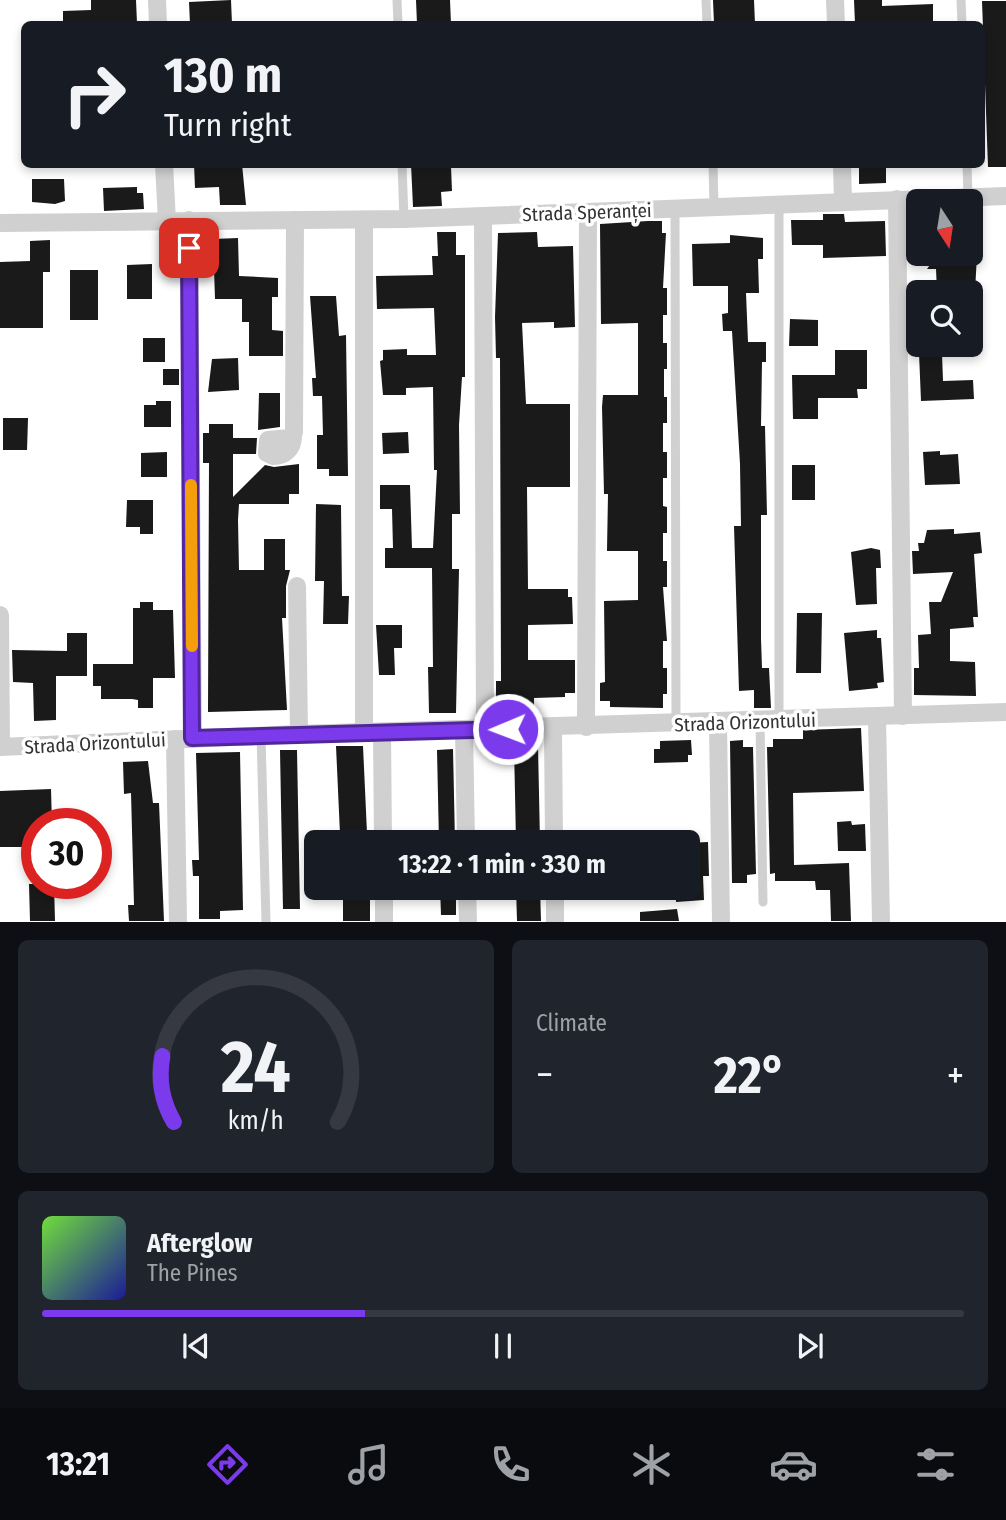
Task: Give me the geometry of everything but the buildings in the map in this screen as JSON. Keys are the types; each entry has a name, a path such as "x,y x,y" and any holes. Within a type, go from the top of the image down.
{"street":[{"path":"157,0 158,21"},
{"path":"835,0 836,21"},
{"path":"164,168 167,220"},
{"path":"842,168 844,201"},
{"name":"Strada Speranței","path":"984,197 1006,196"},
{"path":"897,199 903,716"},
{"name":"Strada Speranței","path":"0,223 404,219 906,199"},
{"path":"586,727 588,212"},
{"path":"483,216 485,729"},
{"path":"364,219 373,732 382,830"},
{"path":"178,922 184,739 189,220"},
{"path":"293,436 295,220"},
{"path":"297,586 299,734"},
{"path":"0,615 0,747"},
{"name":"Strada Orizontului","path":"0,747 261,735 760,722 1006,712"},
{"path":"877,717 881,922"},
{"path":"718,723 721,922"},
{"path":"553,728 554,830"},
{"path":"464,730 466,830"},
{"path":"384,900 384,922"},
{"path":"467,900 468,922"},
{"path":"555,900 555,922"}],"lane":[{"path":"397,0 398,21"},
{"path":"706,0 707,21"},
{"path":"961,0 962,21"},
{"path":"402,168 404,219"},
{"path":"713,168 714,207"},
{"path":"967,168 968,189"},
{"path":"779,204 779,721"},
{"path":"675,209 676,724"},
{"path":"760,722 763,902"},
{"path":"261,735 265,922"}],"slow traffic":[{"path":"191,485 192,646"}],"route":[{"path":"189,248 192,738 508,729"}]}
